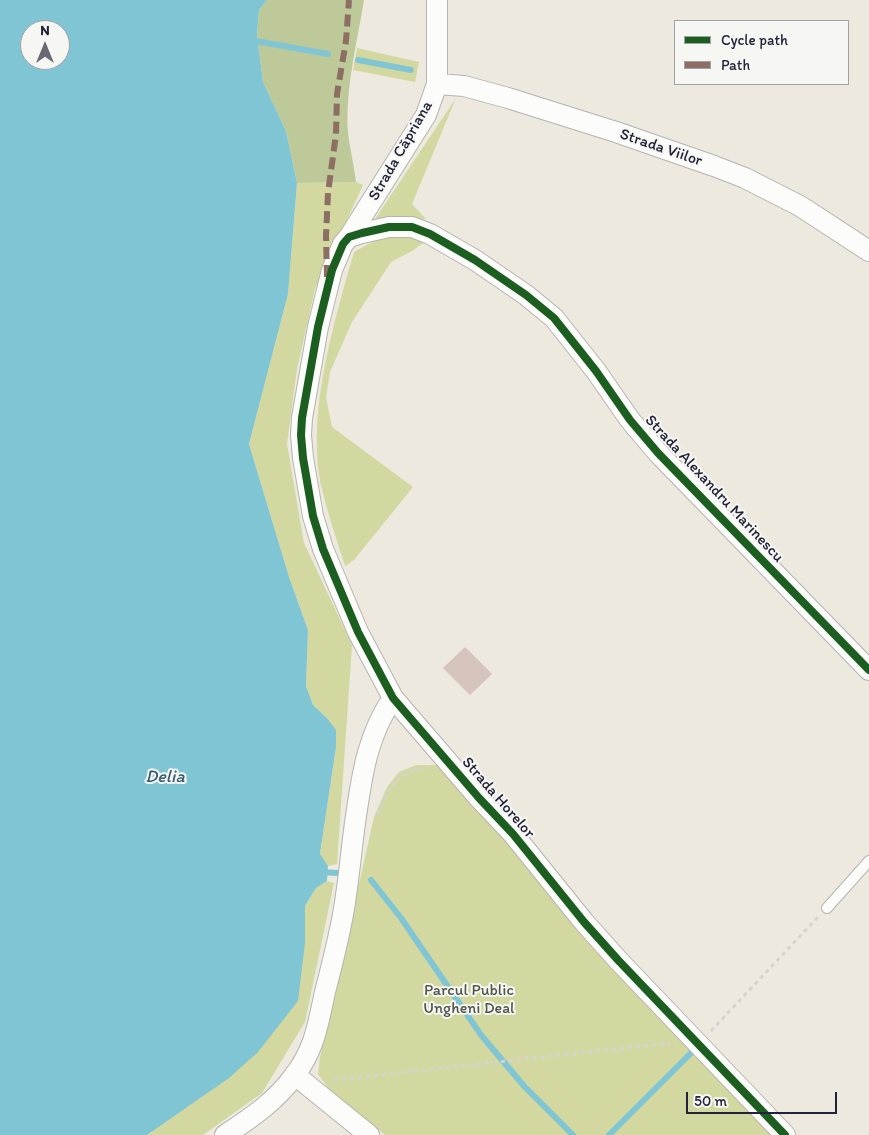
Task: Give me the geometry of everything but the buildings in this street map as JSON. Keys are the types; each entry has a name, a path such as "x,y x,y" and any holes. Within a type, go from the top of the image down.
{"street":[{"name":"Strada Căpriana","path":"349,237 426,115 438,84 438,0"},
{"name":"Strada Viilor","path":"438,84 464,86 508,98 616,132 745,178 800,206 869,251"},
{"name":"Strada Alexandru Marinescu","path":"349,237 390,227 402,226 420,229 475,260 546,310 568,335 630,420 658,453 869,670"},
{"name":"Strada Horelor","path":"349,237 339,253 327,289 312,354 302,418 303,458 313,516 323,549 358,632 393,698 479,798 513,834 584,922 785,1135"},
{"path":"225,1135 257,1115 279,1095 300,1080 306,1058 315,1038 334,959 346,896 353,832 366,755 382,714 393,698"},
{"path":"300,1080 369,1135"}],"lane":[{"path":"827,908 869,861"}],"path":[{"path":"300,1080 335,1080 694,1040 827,908"}],"green space":[{"path":"267,0 364,0 348,100 348,133 356,182 297,183 286,131 263,82 257,35 259,10"},
{"path":"357,48 419,62 415,82 353,70"},
{"path":"456,98 412,204 426,219 403,219 371,225"},
{"path":"356,182 363,185 315,289 297,369 287,444 304,543 352,645 337,864 328,866 320,855 336,747 327,718 313,705 306,686 308,630 289,577 249,444 288,294 297,183"},
{"path":"408,235 426,241 391,262 352,322 330,372 326,397 332,427 413,487 354,560 345,566 324,499 318,461 317,431 324,370 338,308 354,252 381,237"},
{"name":"Parcul Public Ungheni Deal","path":"416,765 439,765 607,957 778,1135 385,1135 329,1089 318,1074 320,1057 374,817 387,787 399,772"},
{"path":"327,881 334,883 305,1022 262,1093 203,1135 147,1135 151,1133 305,943 305,906 316,888"}],"water":[{"name":"Delia","path":"0,0 267,0 259,10 257,35 263,82 286,131 297,183 288,294 249,444 289,577 308,630 306,686 313,705 327,718 336,730 336,747 320,854 328,866 327,881 316,888 305,906 305,943 298,1001 258,1052 229,1078 147,1135 0,1135"}],"waterway":[{"path":"250,40 328,54"},
{"path":"358,60 411,70"},
{"path":"321,872 337,873"},
{"path":"371,880 401,918 481,1035 524,1086 573,1135"},
{"path":"609,1135 692,1052"}],"marked path":[{"path":"327,277 328,193 336,134 337,94 346,41 349,0"}],"cycle path":[{"path":"785,1135 618,960 584,922 513,834 479,798 393,698 358,632 323,549 313,516 301,435 302,418 318,327 332,270 343,244 349,237 362,233 389,227 412,227 430,234 475,260 526,295 554,318 596,371 630,420 658,453 869,670"}]}
